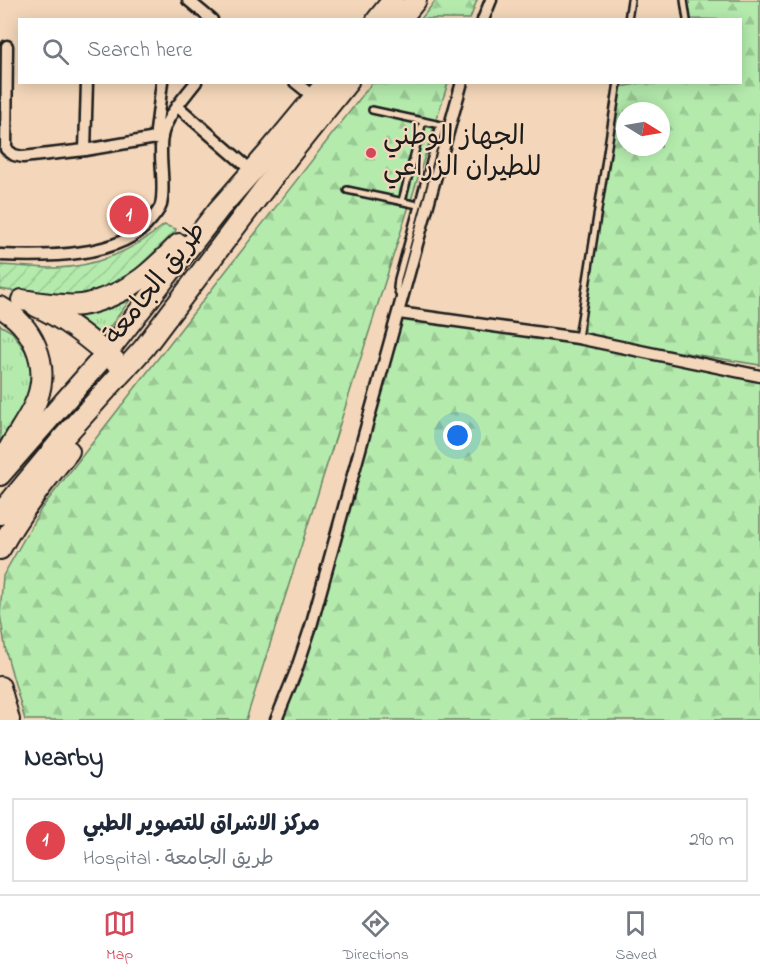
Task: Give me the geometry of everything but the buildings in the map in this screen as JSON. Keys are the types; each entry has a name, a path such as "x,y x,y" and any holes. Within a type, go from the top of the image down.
{"highway":[{"path":"379,18 393,0"},
{"path":"402,18 416,0"},
{"name":"طريق الجامعة","path":"0,514 62,439 144,348 288,157 346,84"},
{"name":"طريق الجامعة","path":"0,475 106,354 219,209 321,90"},
{"path":"0,295 52,304 81,305 121,292 137,283 196,227 219,209"},
{"path":"22,300 54,315 123,369"},
{"path":"0,307 21,324 30,336 38,349 42,373 37,399 0,469"},
{"path":"0,549 39,489 100,413 144,348"},
{"path":"0,687 9,720"}],"street":[{"path":"188,0 210,18"},
{"path":"484,18 491,0"},
{"path":"3,46 6,149 14,155 23,157 86,150 159,138"},
{"path":"86,150 87,84"},
{"path":"0,255 31,257 79,254 131,237 147,225 160,208 163,191 159,138 162,84"},
{"path":"159,138 177,106 194,84"},
{"path":"302,84 321,90"},
{"path":"276,720 311,626 402,302 445,126 461,84"},
{"path":"177,106 252,171"},
{"path":"399,313 578,338 760,376"}],"lane":[{"path":"628,18 631,0"},
{"path":"684,0 687,18"},
{"path":"578,338 618,84"},
{"path":"372,110 445,126 418,205 398,279 397,288 402,302"},
{"path":"402,201 423,121"},
{"path":"347,190 418,205"}],"green space":[{"path":"436,0 477,0 470,18 422,18"},
{"path":"685,0 760,0 760,365 594,338 585,332 584,319 616,111 616,156 670,156 670,102 617,102 619,91 623,86 742,84 742,18 689,18"},
{"path":"371,84 448,84 246,720 25,720 6,652 0,614 3,576 41,509"},
{"path":"164,225 176,229 170,250 124,289 63,300 0,289 0,265 56,268 100,261 140,242"},
{"path":"136,292 100,340 53,309"},
{"path":"399,313 760,376 760,720 276,720 296,671"},
{"path":"0,325 12,332 28,355 32,374 26,406 0,448"}],"place":[{"name":"الجهاز الوطني للطيران الزراعي","path":"371,153"},
{"name":"مركز الاشراق للتصوير الطبي","path":"129,215"}]}
